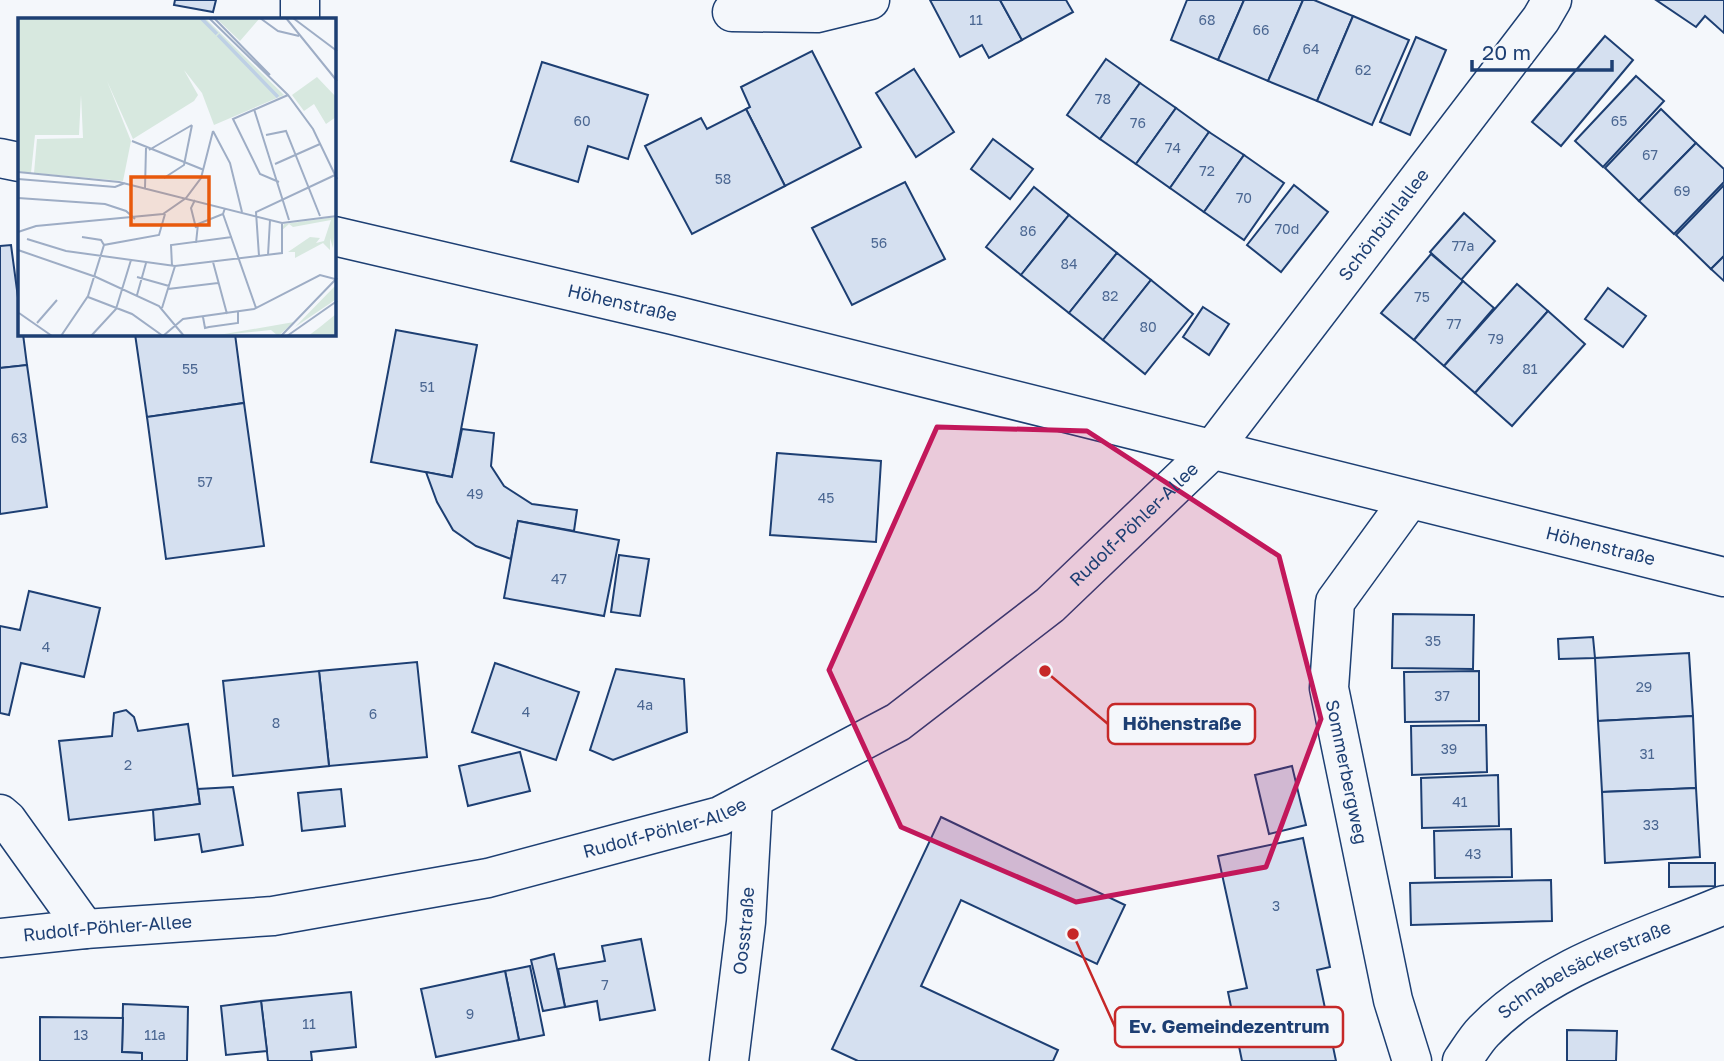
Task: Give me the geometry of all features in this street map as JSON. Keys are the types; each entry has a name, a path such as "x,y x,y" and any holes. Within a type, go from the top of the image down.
{"street":[{"path":"300,0 300,18"},
{"path":"732,12 817,13 870,0"},
{"name":"Schönbühlallee","path":"1212,450 1541,19 1552,0"},
{"path":"0,158 18,162"},
{"name":"Höhenstraße","path":"336,236 673,315 1724,577"},
{"name":"Rudolf-Pöhler-Allee","path":"0,938 85,929 274,916 488,878 720,816 898,722 1050,606 1212,450"},
{"name":"Sommerbergweg","path":"1409,500 1335,601 1329,688 1393,1000 1412,1061"},
{"name":"Oosstraße","path":"729,1061 746,922 753,799"},
{"path":"0,814 85,929"},
{"name":"Schnabelsäckerstraße","path":"1462,1061 1484,1031 1536,990 1584,963 1724,905"}],"highlighted area":[{"path":"937,427 1087,431 1279,556 1321,719 1266,867 1076,902 901,827 829,670"}],"building":[{"path":"175,0 216,0 213,12 174,5"},
{"path":"930,0 1000,0 1022,40 989,58 982,45 960,57"},
{"path":"1000,0 1066,0 1073,12 1022,40"},
{"path":"1187,0 1244,0 1218,60 1171,40"},
{"path":"1244,0 1303,0 1268,81 1218,60"},
{"path":"1303,0 1314,0 1353,16 1317,101 1268,81"},
{"path":"1656,0 1724,0 1724,33 1705,16 1696,27"},
{"path":"1353,16 1409,40 1372,125 1317,101"},
{"path":"1605,36 1633,60 1561,146 1532,122"},
{"path":"1416,37 1446,50 1410,135 1380,122"},
{"path":"812,51 861,147 785,186 746,109 750,107 741,87"},
{"path":"1106,59 1140,83 1100,139 1067,115"},
{"path":"542,62 648,95 628,159 588,146 578,182 511,161"},
{"path":"914,69 954,132 916,157 876,93"},
{"path":"1636,76 1664,101 1603,167 1575,141"},
{"path":"1140,83 1176,108 1136,164 1100,139"},
{"path":"1176,108 1209,132 1170,188 1136,164"},
{"path":"746,109 785,186 692,234 645,146 701,118 707,129"},
{"path":"1661,109 1696,143 1639,201 1605,168"},
{"path":"1209,132 1244,155 1204,212 1170,188"},
{"path":"993,139 1033,169 1010,199 971,169"},
{"path":"1696,143 1724,169 1724,182 1674,234 1639,201"},
{"path":"1244,155 1284,183 1244,240 1204,212"},
{"path":"905,182 945,259 852,305 812,228"},
{"path":"1294,185 1328,212 1281,272 1247,245"},
{"path":"1724,185 1724,256 1711,269 1676,235"},
{"path":"1034,187 1069,215 1021,275 986,247"},
{"path":"1464,213 1495,241 1461,280 1430,252"},
{"path":"1069,215 1117,253 1069,313 1021,275"},
{"path":"11,245 18,298 18,336 23,336 27,365 0,368 0,246"},
{"path":"1117,253 1151,280 1103,340 1069,313"},
{"path":"1431,254 1463,281 1414,340 1381,313"},
{"path":"1724,256 1724,281 1711,269"},
{"path":"1151,280 1193,314 1145,374 1103,340"},
{"path":"1463,281 1494,308 1444,366 1414,340"},
{"path":"1517,284 1548,311 1475,393 1444,366"},
{"path":"1608,288 1646,316 1623,347 1585,319"},
{"path":"1203,307 1229,324 1209,355 1183,337"},
{"path":"1548,311 1585,344 1512,426 1475,393"},
{"path":"396,330 477,345 452,477 371,462"},
{"path":"135,336 235,336 244,403 147,417"},
{"path":"27,365 47,507 0,514 0,368"},
{"path":"244,403 264,546 166,559 147,417"},
{"path":"462,429 494,433 491,466 504,486 532,504 577,510 574,531 518,521 511,559 476,546 453,530 437,502 426,472 452,477"},
{"path":"777,453 881,461 876,542 770,535"},
{"path":"518,521 619,540 604,616 504,598"},
{"path":"619,555 649,559 640,616 611,612"},
{"path":"29,591 100,608 84,677 21,663 9,715 0,713 0,626 20,630"},
{"path":"1393,614 1474,615 1473,669 1392,668"},
{"path":"1593,637 1595,658 1559,659 1558,639"},
{"path":"1689,653 1693,716 1598,721 1595,658"},
{"path":"417,662 427,757 329,766 319,671"},
{"path":"495,663 579,692 556,760 472,732"},
{"path":"616,669 684,679 687,732 613,760 590,750"},
{"path":"319,671 329,766 233,776 223,681"},
{"path":"1479,671 1479,721 1405,722 1404,672"},
{"path":"126,710 134,717 138,731 188,724 200,804 69,820 59,741 112,736 114,713"},
{"path":"1693,716 1696,788 1602,792 1598,721"},
{"path":"1486,725 1487,772 1412,775 1411,726"},
{"path":"520,752 530,791 468,806 459,766"},
{"path":"1292,766 1306,825 1269,834 1255,775"},
{"path":"1498,775 1499,826 1422,828 1421,778"},
{"path":"233,787 243,845 202,852 199,834 155,840 153,810 200,804 198,789"},
{"path":"1696,788 1700,857 1605,863 1602,792"},
{"path":"341,789 345,826 302,831 298,793"},
{"path":"941,817 1125,905 1097,964 961,900 921,986 1058,1050 1053,1061 858,1061 832,1049"},
{"path":"1511,829 1512,877 1435,878 1434,831"},
{"path":"1303,838 1330,967 1317,970 1336,1061 1242,1061 1228,992 1247,988 1218,856"},
{"path":"1669,863 1715,863 1715,886 1669,887"},
{"path":"1551,880 1552,921 1411,925 1410,883"},
{"path":"641,939 655,1010 600,1020 597,1001 565,1007 558,969 605,961 602,946"},
{"path":"554,954 565,1007 543,1011 531,960"},
{"path":"530,966 544,1035 519,1040 505,971"},
{"path":"505,971 519,1040 436,1057 421,989"},
{"path":"351,992 356,1047 311,1052 312,1061 268,1061 261,1001"},
{"path":"261,1001 267,1051 226,1055 221,1006"},
{"path":"123,1004 188,1007 187,1061 142,1061 142,1053 122,1052"},
{"path":"40,1017 123,1018 122,1052 142,1053 142,1061 40,1061"},
{"path":"1567,1030 1617,1031 1616,1061 1567,1061"}],"place":[{"name":"Höhenstraße","path":"1045,671"},
{"name":"Ev. Gemeindezentrum","path":"1073,934"}]}
